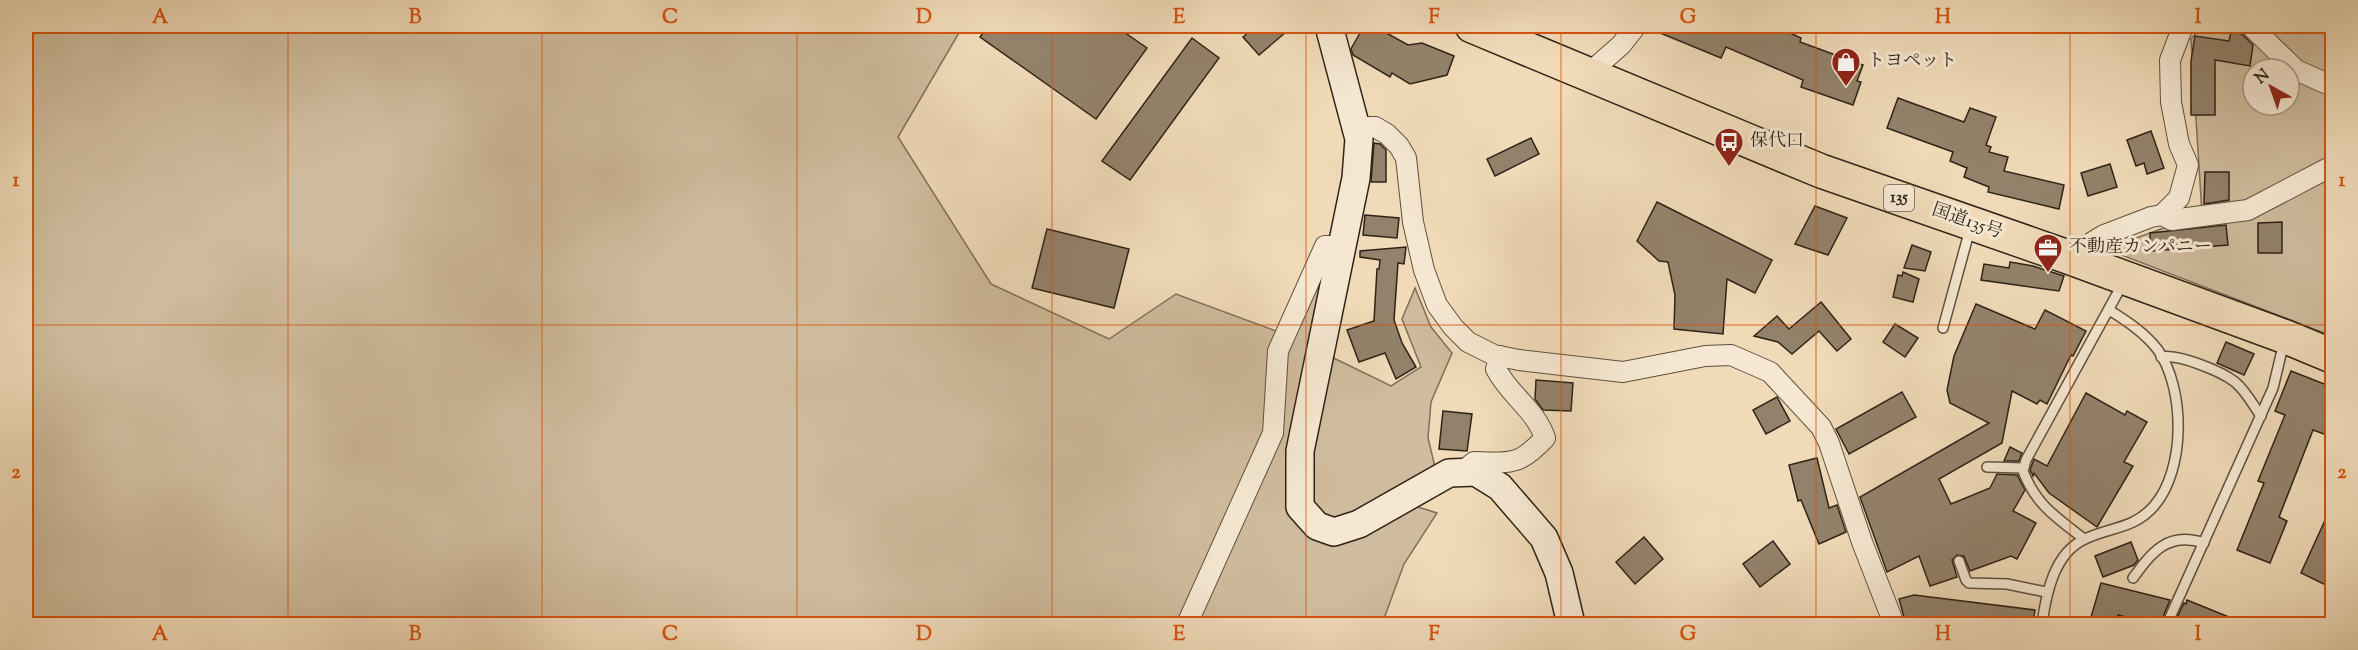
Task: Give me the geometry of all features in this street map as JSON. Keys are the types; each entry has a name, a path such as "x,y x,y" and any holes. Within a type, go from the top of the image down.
{"highway":[{"name":"国道135号","path":"1472,26 1821,171 2125,278 2332,356"}],"street":[{"path":"1329,26 1336,60 1359,139 1356,178 1300,452 1300,507 1317,526 1334,532 1359,524 1449,473 1476,472 1500,487 1544,538 1559,573 1571,624"},
{"path":"1589,73 1621,45 1636,26"},
{"path":"2162,215 2178,198 2187,165 2179,144 2171,102 2170,60 2183,26"},
{"path":"2251,26 2296,70 2332,86"},
{"path":"1356,127 1375,127 1387,134 1399,146 1406,158 1413,222 1424,270 1437,306 1468,342 1500,356 1623,372 1705,356 1731,355 1770,372 1821,427 1829,443 1862,542 1894,624"},
{"path":"2068,258 2104,235 2151,216 2162,215 2172,220 2248,210 2332,166"},
{"path":"1187,624 1273,433 1278,351 1325,246 1343,246"},
{"path":"1462,472 1474,462 1508,463 1520,460 1545,438 1540,424 1504,384 1496,369 1500,356"}],"lane":[{"path":"1943,328 1972,224"},
{"path":"2084,539 2043,507 2027,480 2024,468 2125,278"},
{"path":"2043,624 2046,592 2067,553 2084,539 2124,527 2138,519 2154,505 2168,484 2176,457 2179,417 2175,393 2161,357 2144,335 2109,310"},
{"path":"2167,624 2273,388 2286,337"},
{"path":"2161,357 2178,357 2237,383 2261,416"},
{"path":"1987,467 2024,468"},
{"path":"2133,578 2148,558 2161,546 2172,541 2186,539 2204,543"},
{"path":"1959,561 1969,583 2007,584 2046,592"}],"shaded area":[{"path":"26,26 963,26 898,137 991,284 1109,339 1176,294 1284,334 1324,274 1311,347 1391,386 1421,367 1402,319 1415,288 1431,327 1452,353 1431,402 1428,438 1435,467 1412,505 1437,513 1404,564 1382,624 26,624"},
{"path":"2202,26 2332,26 2332,336 2106,249 2202,214 2191,39"}],"building":[{"path":"988,26 1115,26 1147,48 1096,119 980,37"},
{"path":"1256,26 1293,26 1259,55 1243,37"},
{"path":"1364,26 1374,26 1408,45 1422,43 1454,56 1447,75 1410,84 1392,73 1390,77 1353,55 1351,49"},
{"path":"1648,26 1790,26 1788,32 1801,38 1800,42 1863,65 1857,81 1861,82 1853,105 1801,87 1803,80 1726,47 1721,58 1648,28"},
{"path":"2231,32 2242,34 2253,45 2251,57 2241,57 2241,64 2215,60 2215,115 2191,115 2191,61 2195,36 2229,41"},
{"path":"1192,38 1219,58 1130,180 1102,161"},
{"path":"1898,98 1964,122 1970,108 1996,117 1986,145 1991,147 1989,152 2008,157 2004,171 2064,185 2059,209 1988,192 1989,187 1964,177 1967,168 1950,161 1953,152 1887,128"},
{"path":"2151,131 2164,168 2147,174 2144,163 2136,166 2127,140"},
{"path":"1531,138 1539,154 1495,176 1487,159"},
{"path":"1374,143 1380,144 1386,150 1386,182 1371,182"},
{"path":"2110,164 2117,187 2088,196 2081,173"},
{"path":"2205,172 2229,172 2229,200 2204,204"},
{"path":"1657,202 1772,260 1755,293 1727,279 1723,334 1674,329 1675,295 1668,262 1659,261 1637,241"},
{"path":"1815,206 1847,218 1828,255 1795,244"},
{"path":"1365,215 1399,218 1397,238 1363,235"},
{"path":"2282,222 2282,253 2258,253 2258,223"},
{"path":"2226,225 2228,245 2151,251 2150,233"},
{"path":"1047,229 1129,249 1114,308 1032,288"},
{"path":"1912,245 1931,252 1925,271 1904,268"},
{"path":"1406,247 1404,264 1398,263 1394,320 1402,343 1416,367 1396,379 1385,353 1359,362 1347,330 1374,321 1377,269 1379,269 1380,260 1360,257 1360,251"},
{"path":"2010,262 2033,266 2064,276 2059,291 1981,280 1984,264 2009,268"},
{"path":"1903,272 1919,279 1913,302 1893,297 1898,275 1902,276"},
{"path":"1821,302 1851,339 1837,351 1819,331 1792,354 1778,342 1754,336 1777,316 1789,329"},
{"path":"1976,304 2035,329 2045,310 2086,331 2073,356 2071,355 2047,404 2040,400 2037,404 2012,391 2002,443 1939,479 1951,504 1990,488 1997,474 2017,475 2025,490 2013,511 2036,523 2017,559 2011,556 1970,571 1964,556 1957,555 1952,560 1957,577 1930,586 1919,556 1887,572 1860,497 1989,423 1950,403 1947,390 1954,356"},
{"path":"1895,324 1918,338 1905,357 1883,342"},
{"path":"2226,342 2254,354 2244,375 2217,363"},
{"path":"2291,371 2332,387 2332,437 2313,430 2279,517 2287,521 2270,563 2237,550 2264,483 2258,481 2285,415 2275,411"},
{"path":"1536,380 1573,383 1571,411 1543,410 1535,399"},
{"path":"1902,392 1916,417 1849,454 1836,429"},
{"path":"2086,393 2125,415 2127,411 2147,422 2124,462 2133,466 2097,527 2049,493 2030,470 2034,459 2047,466"},
{"path":"1777,397 1790,421 1766,434 1753,410"},
{"path":"1443,411 1472,414 1467,451 1439,449"},
{"path":"2010,447 2022,453 2019,461 2004,461"},
{"path":"1817,458 1829,508 1837,505 1846,532 1819,544 1801,500 1798,501 1789,465"},
{"path":"2332,505 2332,588 2301,573"},
{"path":"1644,537 1663,559 1635,584 1616,562"},
{"path":"1773,541 1790,564 1760,587 1743,564"},
{"path":"2131,542 2138,560 2134,565 2103,577 2095,556"},
{"path":"2101,583 2170,600 2160,624 2118,615 2116,624 2089,624"},
{"path":"1914,595 2035,610 2033,624 1906,624 1899,599"},
{"path":"2187,600 2246,624 2174,624"}],"place":[{"name":"トヨペット","path":"1846,88"},
{"name":"保代口","path":"1729,168"},
{"name":"不動産カンパニー","path":"2048,274"}]}
